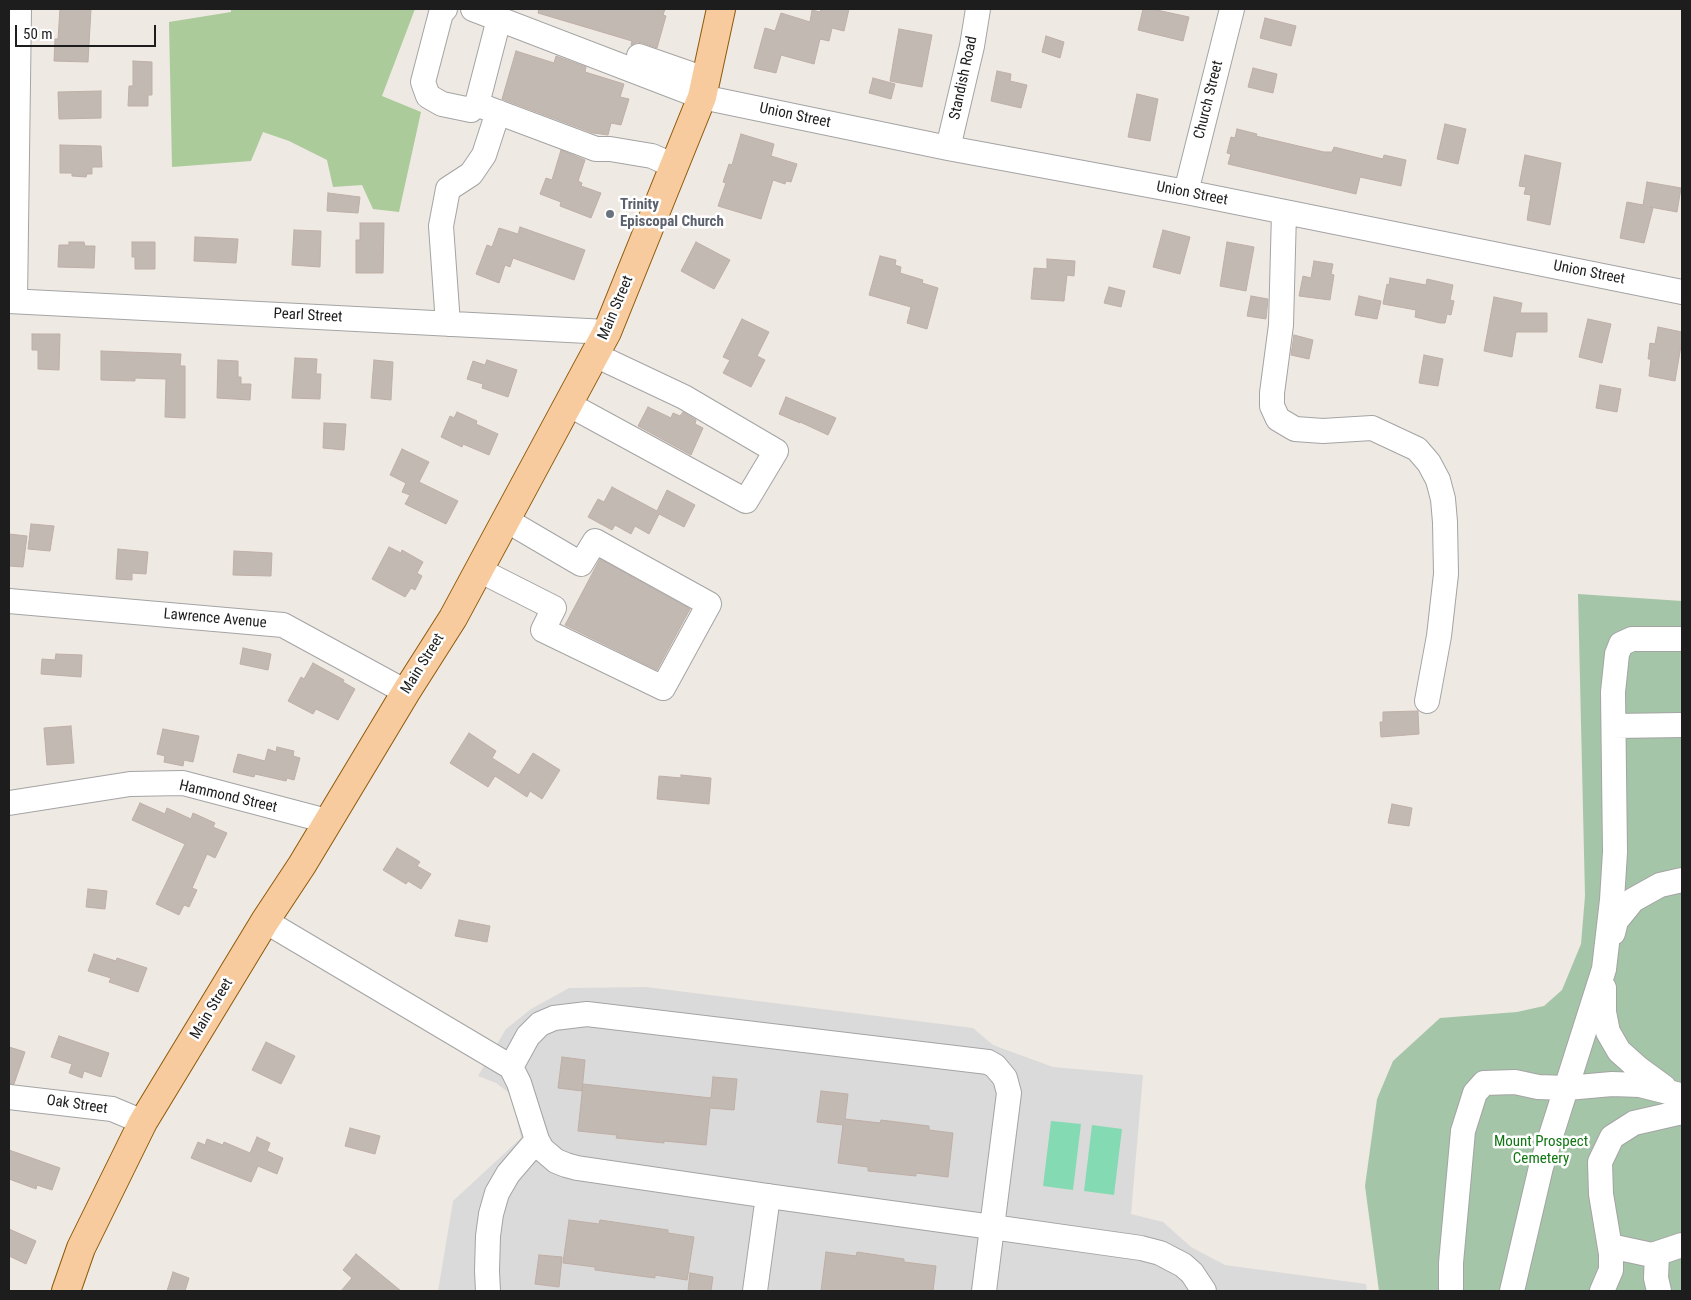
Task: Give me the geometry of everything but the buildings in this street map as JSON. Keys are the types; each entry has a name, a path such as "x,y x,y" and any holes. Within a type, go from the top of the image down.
{"main road":[{"name":"Main Street","path":"66,1291 81,1248 143,1122 453,618 601,344 674,166 703,88 717,10"}],"street":[{"path":"12,301 20,9"},
{"path":"445,9 441,13 423,82 428,96 442,104 471,110 488,108 596,149 610,149 652,156 674,166"},
{"name":"Union Street","path":"473,9 509,14 703,88 948,148 1186,192 1682,292"},
{"name":"Standish Road","path":"948,148 972,46 978,9"},
{"name":"Church Street","path":"1186,192 1232,9"},
{"path":"448,324 441,226 448,189 471,174 484,154 488,108 509,14"},
{"path":"1284,213 1281,325 1272,400 1272,406 1278,419 1294,429 1323,431 1372,428 1417,449 1429,463 1438,480 1443,500 1445,522 1446,574 1439,636 1427,701"},
{"name":"Pearl Street","path":"12,301 448,324 601,344"},
{"path":"568,404 746,501 776,451 684,397 601,344"},
{"path":"479,570 554,608 543,630 663,688 709,604 594,540 581,564 506,520"},
{"name":"Lawrence Avenue","path":"9,601 283,625 406,692"},
{"path":"1680,1101 1619,1051 1608,1032 1604,1012 1604,969 1612,900 1615,852 1613,692 1617,654 1621,644 1632,638 1682,638"},
{"path":"1614,726 1682,725"},
{"name":"Hammond Street","path":"9,803 130,784 183,783 327,821"},
{"path":"1512,1291 1541,1167 1604,969 1616,922 1633,900 1660,885 1682,880"},
{"path":"265,921 512,1067 537,1140 548,1156 556,1161 577,1168 1141,1248 1160,1253 1183,1265 1192,1273 1204,1291"},
{"path":"512,1067 528,1036 540,1024 554,1018 587,1014 988,1062 995,1066 1005,1078 1009,1093 984,1291"},
{"path":"1451,1291 1451,1263 1463,1131 1475,1093 1484,1083 1515,1082 1538,1087 1567,1088 1612,1084 1631,1085 1640,1086 1680,1101"},
{"name":"Oak Street","path":"9,1097 112,1109 143,1122"},
{"path":"1602,1291 1611,1270 1610,1246 1601,1194 1600,1162 1612,1137 1634,1123 1680,1101"},
{"path":"488,1291 486,1271 488,1236 491,1214 497,1193 508,1174 537,1140"},
{"path":"756,1291 768,1196"},
{"path":"1610,1246 1645,1254 1657,1254 1682,1245"},
{"path":"1657,1254 1656,1278 1659,1291"}],"shaded area":[{"path":"646,987 973,1028 993,1045 1053,1067 1143,1075 1131,1214 1163,1222 1191,1247 1225,1265 1366,1284 1367,1291 438,1291 453,1201 521,1138 512,1095 496,1083 478,1076 506,1029 531,1009 569,988"}],"green space":[{"path":"231,9 415,9 382,96 421,112 399,212 373,209 362,185 333,187 327,160 289,141 263,132 251,161 172,167 169,22 231,12"},
{"name":"Mount Prospect Cemetery","path":"1578,594 1682,601 1682,1291 1379,1291 1365,1186 1377,1099 1393,1061 1440,1018 1517,1012 1544,1006 1562,990 1581,944 1585,896"},
{"path":"1051,1121 1081,1124 1073,1190 1043,1186"},
{"path":"1092,1125 1122,1129 1114,1195 1084,1191"}],"place":[{"name":"Trinity Episcopal Church","path":"610,214"}]}
